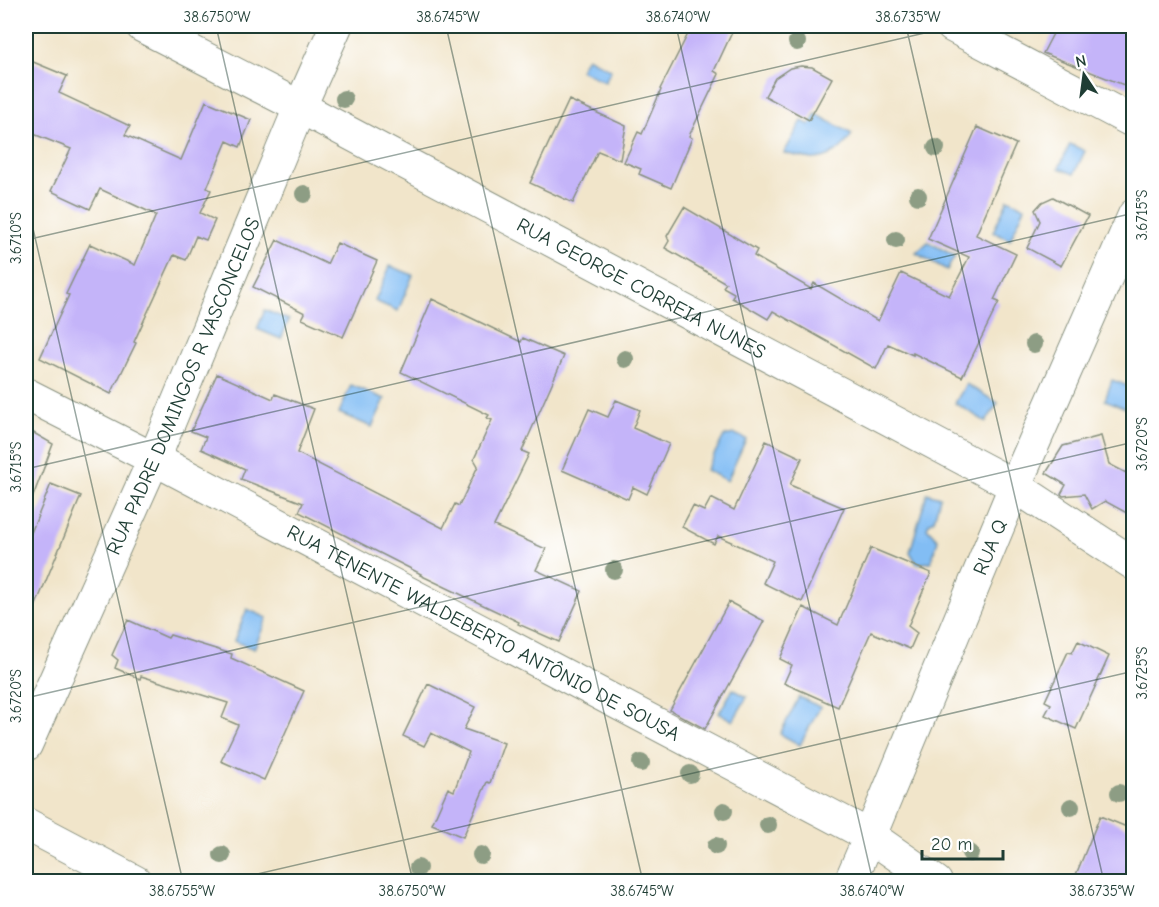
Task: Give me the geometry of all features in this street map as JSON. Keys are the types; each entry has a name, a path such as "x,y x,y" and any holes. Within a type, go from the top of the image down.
{"street":[{"name":"RUA GEORGE CORREIA NUNES","path":"142,26 300,106 1015,486 1134,564"},
{"name":"RUA PADRE DOMINGOS R VASCONCELOS","path":"26,745 154,459 300,106 336,26"},
{"path":"952,26 1134,122"},
{"name":"RUA Q","path":"850,882 1015,486 1134,215"},
{"name":"RUA TENENTE WALDEBERTO ANTÔNIO DE SOUSA","path":"26,394 154,459 870,836 936,882"},
{"path":"26,824 136,882"}],"water":[{"path":"587,57 611,70 605,82 580,70"},
{"path":"816,114 852,134 836,151 825,157 810,159 784,153 802,121 810,125"},
{"path":"1070,144 1085,151 1074,174 1059,168"},
{"path":"1008,199 1025,207 1010,240 993,232"},
{"path":"928,242 955,256 947,270 916,253"},
{"path":"390,266 413,275 398,311 375,301"},
{"path":"265,310 289,320 281,339 257,329"},
{"path":"1112,380 1133,388 1133,411 1105,400"},
{"path":"966,384 998,403 986,422 955,403"},
{"path":"351,385 385,399 372,427 339,413"},
{"path":"735,434 746,439 727,481 706,470 724,436"},
{"path":"927,493 940,497 934,520 927,528 938,540 931,562 917,564 910,552"},
{"path":"247,609 267,618 254,649 234,641"},
{"path":"733,689 747,697 733,721 719,713"},
{"path":"799,697 820,707 800,745 780,734"}],"building":[{"path":"692,26 735,26 714,71 719,74 689,136 692,138 671,188 639,174 641,169 624,162 638,132 642,134 660,89"},
{"path":"1057,26 1120,26 1134,31 1134,89 1043,53"},
{"path":"26,59 67,76 59,93 130,126 125,135 181,160 206,101 251,120 240,147 227,141 207,188 211,190 200,213 215,220 206,240 196,236 186,260 174,255 111,394 40,358 69,295 66,294 90,244 135,265 156,215 100,189 90,209 51,191 71,149 26,131"},
{"path":"812,67 832,78 809,120 765,96 775,78 790,68"},
{"path":"569,100 626,126 620,160 598,151 573,203 530,183"},
{"path":"977,127 1016,144 976,235 1016,254 994,300 999,302 962,377 913,353 913,355 888,344 876,369 773,311 768,319 732,298 734,293 723,287 726,283 665,248 669,241 667,236 684,207 757,250 754,256 811,289 814,283 878,321 901,273 949,296 969,257 928,239"},
{"path":"1053,197 1088,216 1061,266 1027,248 1040,221 1035,210 1042,202"},
{"path":"277,240 327,264 337,243 377,261 343,337 302,319 305,313 253,287"},
{"path":"432,299 521,342 523,338 564,356 522,451 529,454 494,526 546,549 536,570 582,591 559,642 420,575 299,512 303,503 241,479 245,469 201,449 206,437 191,431 217,374 273,399 275,394 314,409 297,453 443,528 455,504 459,506 478,466 474,459 492,420 487,418 489,415 401,372"},
{"path":"616,400 640,410 633,428 669,444 647,494 633,487 628,499 562,470 589,409 608,417"},
{"path":"32,432 53,444 26,512 26,448"},
{"path":"1101,436 1109,464 1134,477 1134,517 1105,501 1092,509 1084,494 1063,496 1061,494 1066,485 1046,473 1063,446"},
{"path":"766,441 802,458 790,485 844,508 802,602 763,583 773,561 718,536 714,544 682,527 693,506 704,511 711,498 734,510"},
{"path":"51,484 81,496 26,629 26,545"},
{"path":"871,548 931,573 908,626 917,633 910,649 871,632 838,707 784,683 792,665 780,659 803,607 838,625"},
{"path":"729,602 764,621 705,729 670,710"},
{"path":"128,620 168,638 170,635 232,654 231,658 304,691 264,780 221,761 238,725 222,718 228,703 141,676 140,679 115,668 118,660 112,655"},
{"path":"1078,641 1109,656 1076,729 1045,715 1051,704 1045,701 1068,652 1072,653"},
{"path":"428,684 475,707 464,729 504,743 490,783 487,782 463,837 432,824 448,788 454,791 469,752 431,733 424,746 403,736"},
{"path":"1100,816 1134,830 1134,862 1125,882 1073,882"}]}
